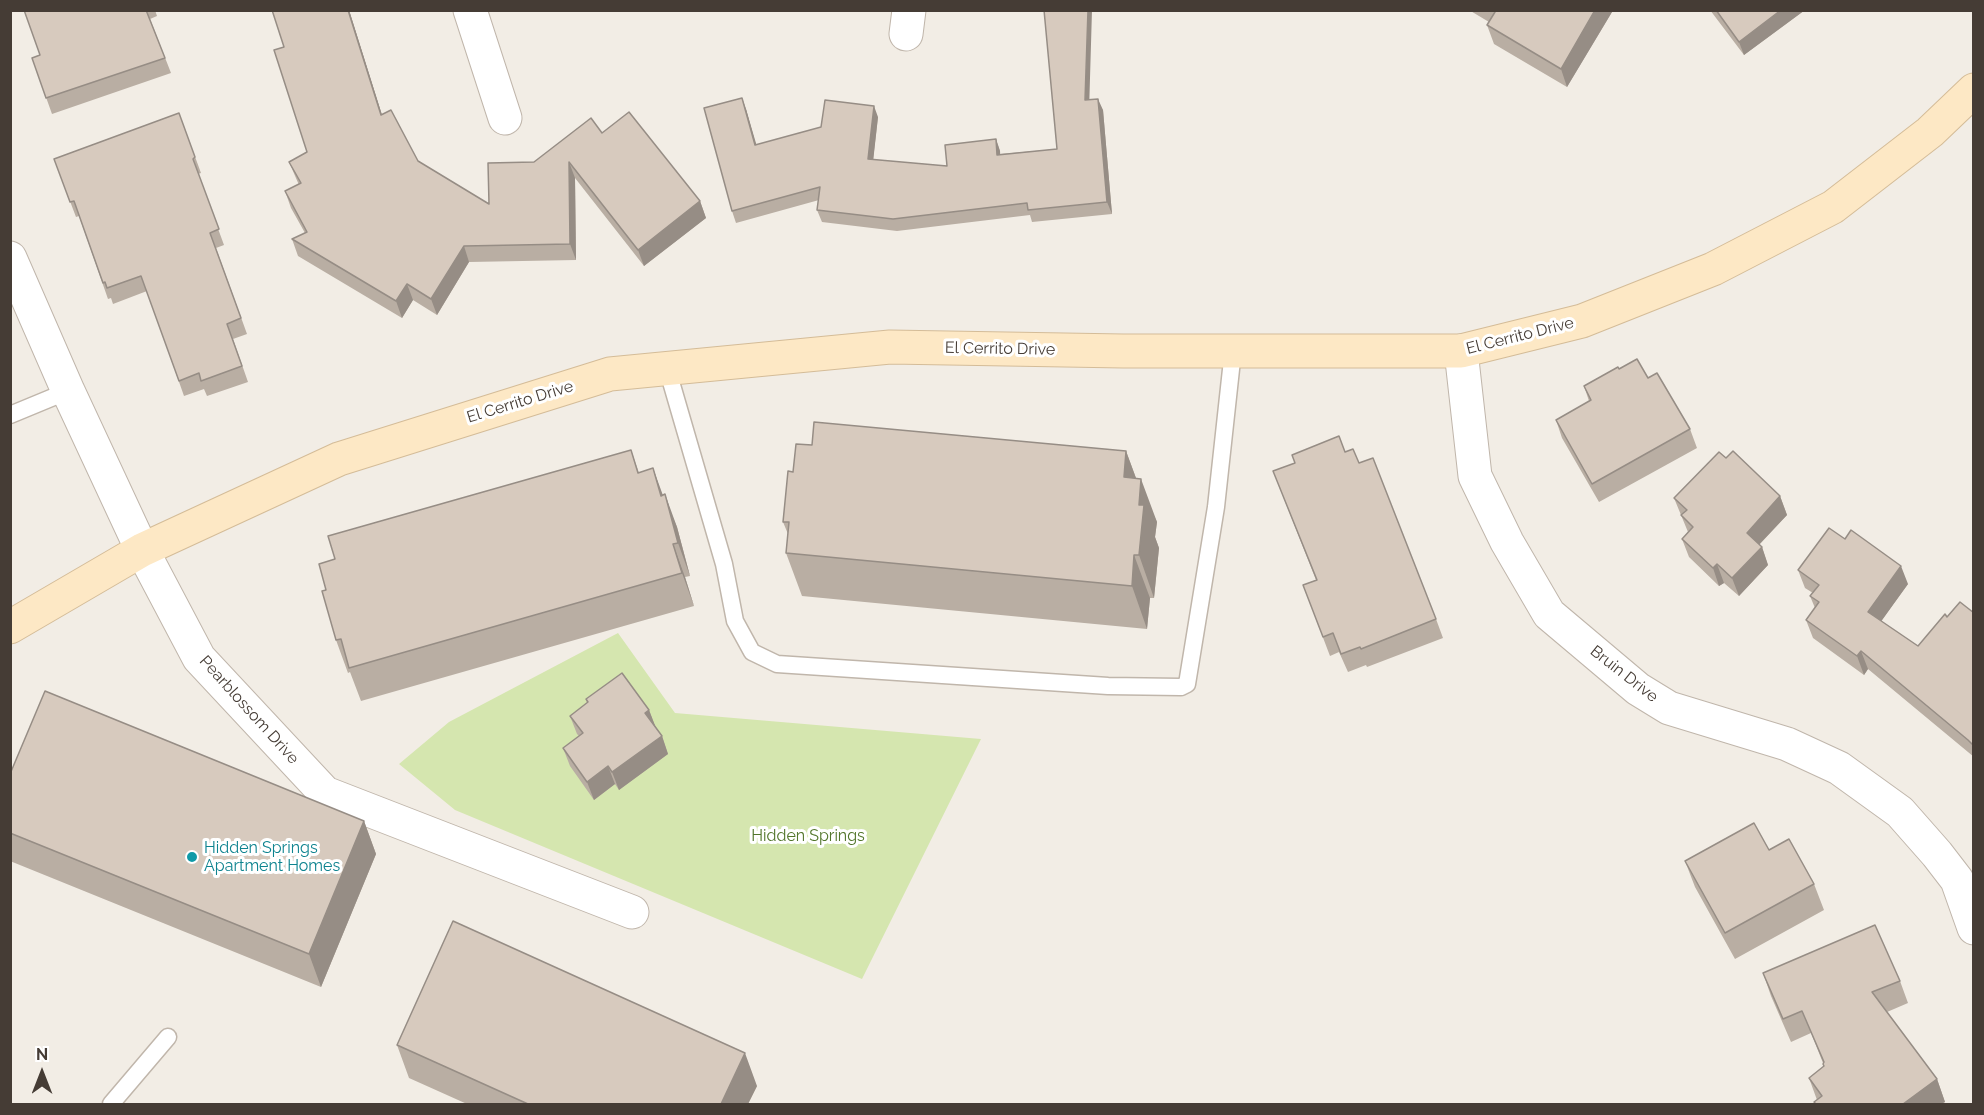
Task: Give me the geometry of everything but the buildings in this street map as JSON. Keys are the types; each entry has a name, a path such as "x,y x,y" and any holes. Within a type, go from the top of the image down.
{"street":[{"path":"470,10 505,118"},
{"name":"El Cerrito Drive","path":"10,627 142,550 339,459 610,374 890,347 1461,351 1582,321 1723,264 1833,207 1930,132 1974,90"},
{"name":"Pearblossom Drive","path":"10,258 68,392 142,550 199,658 325,793 632,912"},
{"name":"Bruin Drive","path":"1461,351 1474,476 1549,614 1638,689 1669,708 1788,744 1839,768 1899,812 1957,880 1974,928"}],"lane":[{"path":"667,368 724,564 735,621 752,652 777,664 1108,686 1181,687 1187,684 1216,507 1233,351"},
{"path":"10,415 68,392"},
{"path":"111,1104 168,1036"}],"green space":[{"name":"Hidden Springs","path":"618,633 675,713 981,739 862,979 455,810 399,764 449,722"}],"place":[{"name":"Hidden Springs Apartment Homes","path":"192,857"}]}
